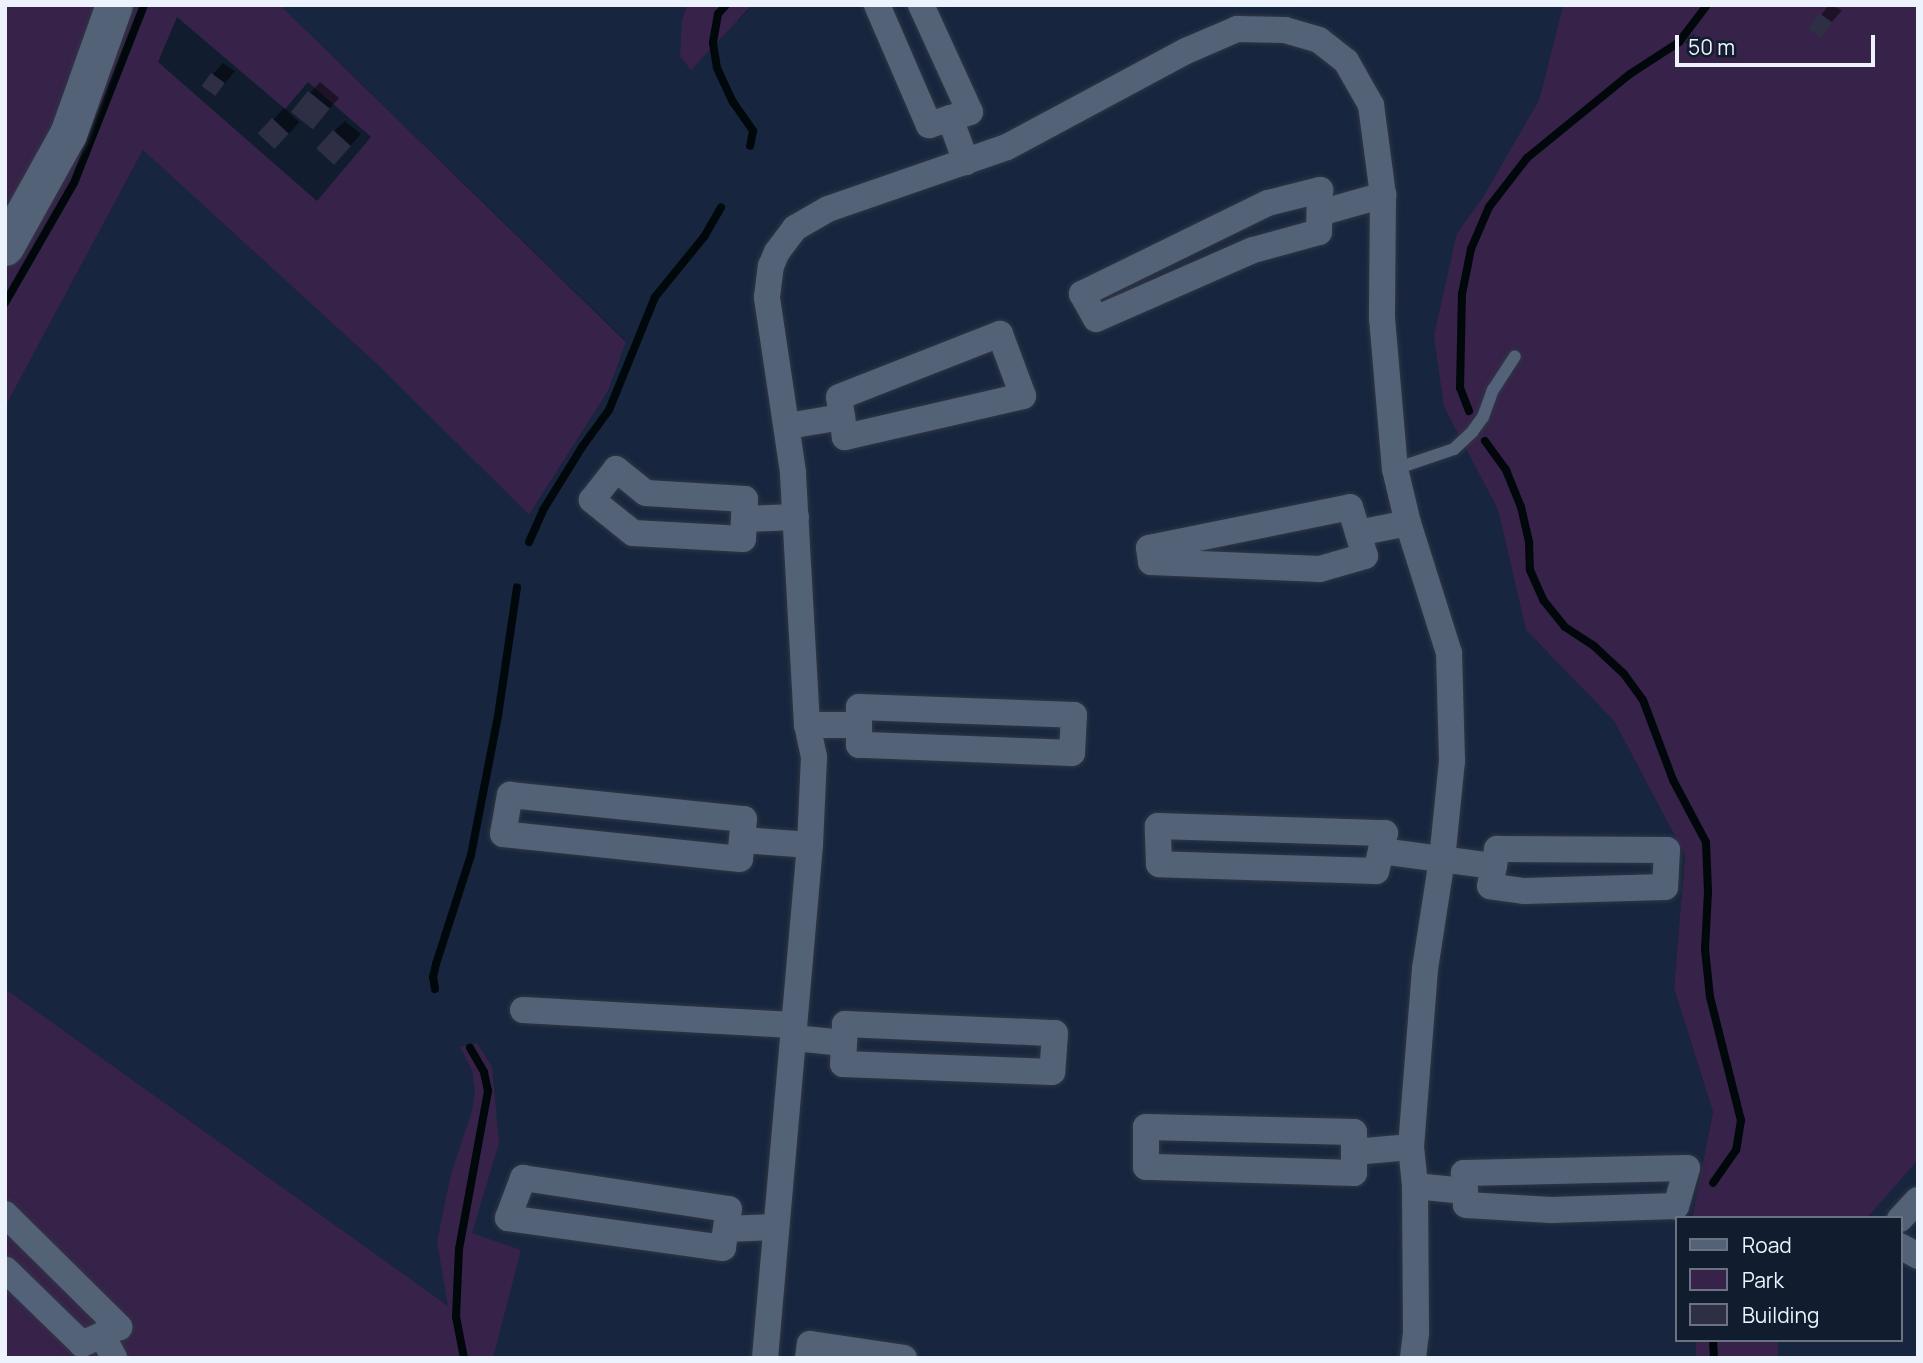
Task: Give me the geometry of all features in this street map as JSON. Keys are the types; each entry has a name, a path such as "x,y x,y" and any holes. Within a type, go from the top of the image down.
{"street":[{"path":"5,247 68,134 114,5"},
{"path":"877,5 929,125 970,112 921,5"},
{"path":"771,1357 775,1227 810,845 814,757 807,724 796,517 788,426 767,297 771,267 794,228 828,209 1007,147 1186,51 1237,29 1285,30 1319,40 1346,61 1371,105 1383,195 1382,318 1395,469 1408,523 1449,653 1452,761 1442,859 1424,969 1411,1147 1415,1186 1416,1333 1413,1358"},
{"path":"950,118 966,162"},
{"path":"1320,190 1320,213 1319,232 1253,250 1096,319 1082,294 1268,203 1320,190"},
{"path":"1320,213 1383,195"},
{"path":"1000,334 1023,396 845,437 842,417 839,397 1000,334"},
{"path":"788,426 842,417"},
{"path":"617,469 646,493 745,499 744,519 743,539 633,533 592,500 617,469"},
{"path":"1350,507 1358,533 1365,556 1320,569 1151,562 1149,548 1350,507"},
{"path":"744,519 796,517"},
{"path":"1358,533 1408,523"},
{"path":"859,707 1074,715 1072,753 859,745 859,724 859,707"},
{"path":"807,724 859,724"},
{"path":"510,796 744,819 742,840 740,859 503,834 510,796"},
{"path":"1158,826 1385,832 1381,851 1376,871 1159,864 1158,826"},
{"path":"742,840 810,845"},
{"path":"1497,849 1667,850 1665,887 1524,891 1490,887 1494,866 1497,849"},
{"path":"1381,851 1494,866"},
{"path":"523,1010 793,1031 844,1044"},
{"path":"845,1024 1055,1033 1052,1072 843,1064 844,1044 845,1024"},
{"path":"1146,1127 1354,1132 1354,1152 1354,1172 1146,1167 1146,1127"},
{"path":"1354,1152 1411,1147"},
{"path":"1687,1168 1676,1206 1551,1210 1466,1205 1465,1191 1464,1173 1687,1168"},
{"path":"523,1178 729,1209 726,1229 723,1248 508,1218 523,1178"},
{"path":"1415,1186 1465,1191"},
{"path":"1902,1217 1918,1200"},
{"path":"5,1214 119,1327 108,1346 82,1344 5,1269"},
{"path":"726,1229 775,1227"},
{"path":"1902,1247 1918,1256"},
{"path":"808,1358 810,1344 904,1358"}],"lane":[{"path":"1395,469 1454,449 1472,432 1483,417 1493,390 1514,356"}],"shaded area":[{"path":"280,5 687,5 682,20 738,21 752,5 1563,5 1539,100 1483,197 1457,233 1444,407 1498,510 1526,630 1614,721 1685,855 1674,988 1713,1112 1692,1216 1674,1216 1674,1342 1696,1342 1699,1358 5,1358 5,407 143,150 378,365 529,515 608,391 626,341"},
{"path":"1918,1160 1918,1358 1770,1358 1777,1342 1902,1342 1902,1216 1869,1216"}],"green space":[{"path":"5,5 107,5 5,233"},
{"path":"125,5 280,5 626,342 608,391 529,515 378,365 143,150 5,407 5,271 38,216","holes":["177,17 285,109 308,82 371,137 317,201 158,62"]},
{"path":"687,5 752,5 691,70 680,56 682,20"},
{"path":"1563,5 1918,5 1918,1160 1869,1216 1692,1216 1713,1112 1674,988 1685,855 1614,721 1526,630 1498,510 1444,407 1434,336 1457,233 1483,197 1539,100"},
{"path":"5,989 448,1306 437,1242 451,1174 472,1111 475,1090 472,1070 460,1047 477,1043 492,1067 499,1143 472,1233 521,1250 493,1358 5,1358"},
{"path":"1696,1342 1778,1342 1778,1358 1696,1358"}],"building":[{"path":"1819,13 1832,22 1821,38 1808,29"},
{"path":"211,73 225,83 215,96 202,86"},
{"path":"308,91 330,109 313,130 291,112"},
{"path":"272,118 289,134 274,149 258,133"},
{"path":"333,130 351,146 334,165 316,149"}],"waterway":[{"path":"5,303 74,183 144,5"},
{"path":"726,5 718,14 713,43 717,68 733,102 753,131 750,146"},
{"path":"1469,411 1460,388 1462,294 1471,249 1489,207 1527,158 1630,74 1679,42 1707,5"},
{"path":"529,542 543,510 582,447 609,410 655,297 704,237 721,207"},
{"path":"1485,441 1506,470 1521,507 1529,543 1530,570 1544,601 1565,627 1594,646 1624,674 1643,700 1673,780 1706,842 1708,892 1705,949 1710,997 1741,1120 1736,1150 1713,1183"},
{"path":"435,989 433,977 436,964 471,855 498,716 517,587"},
{"path":"464,1358 456,1317 459,1249 488,1091 484,1072 470,1048"},
{"path":"1713,1342 1714,1358"}]}
